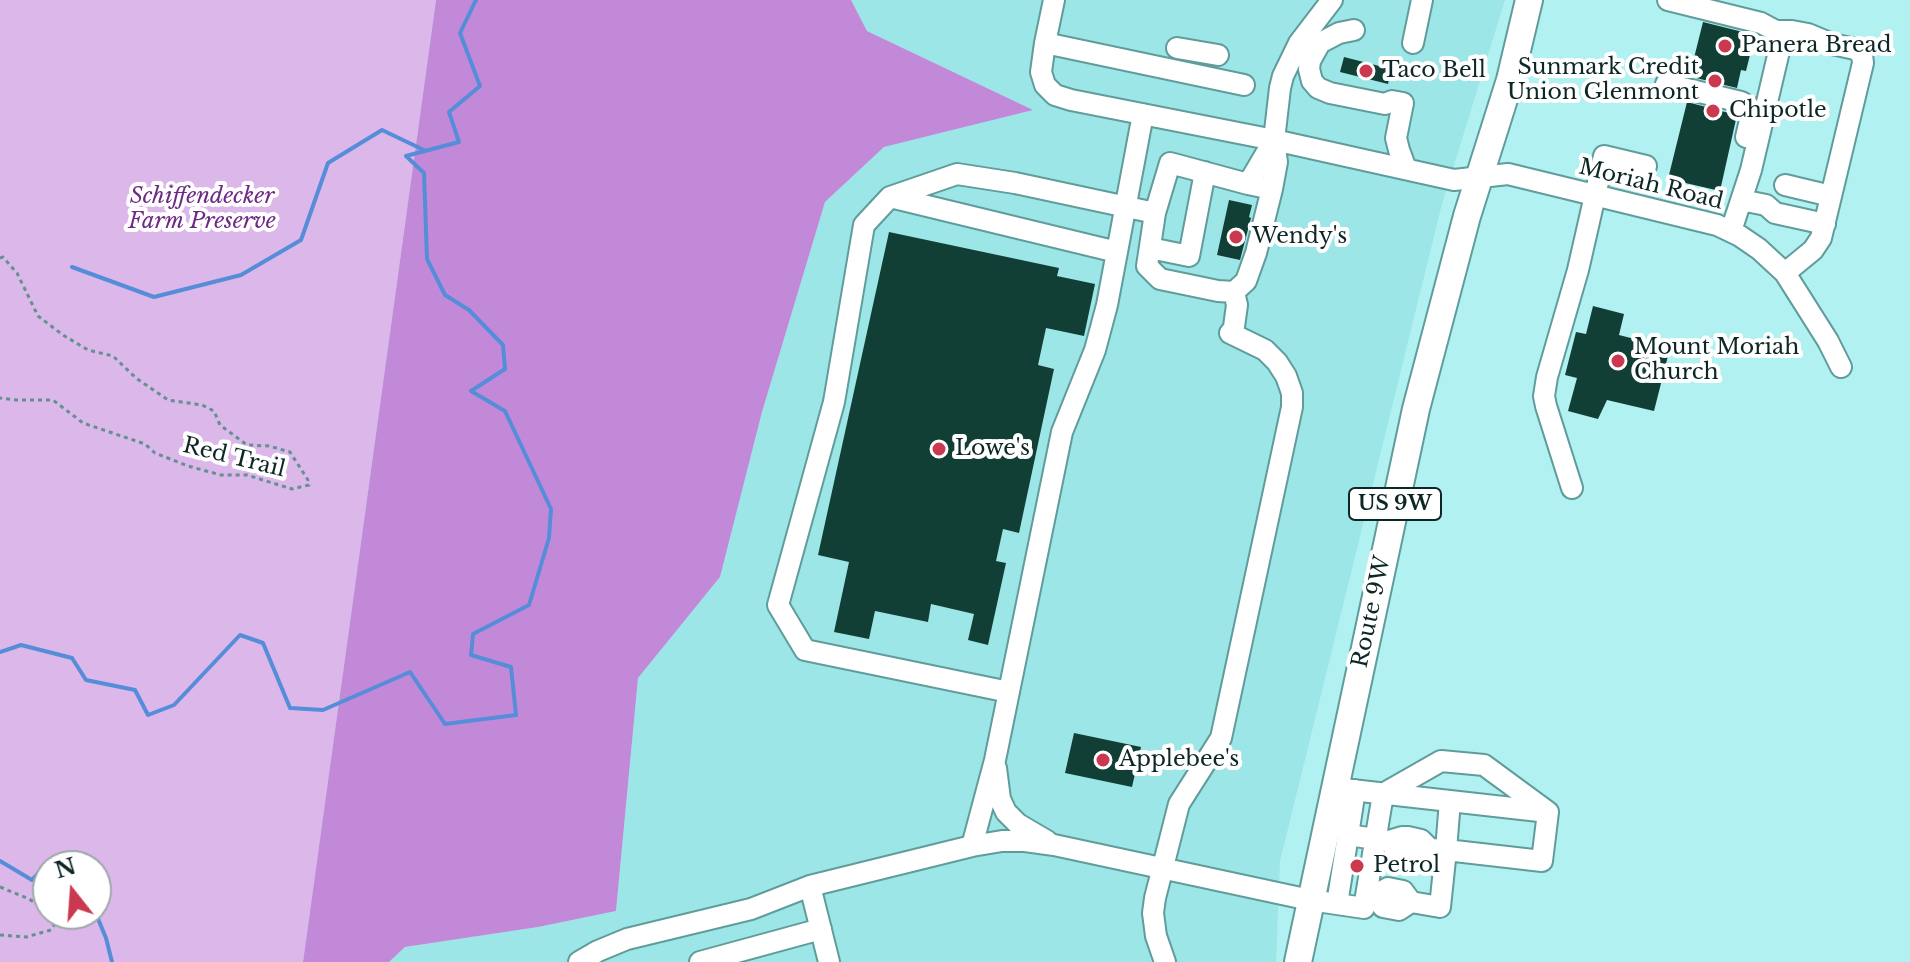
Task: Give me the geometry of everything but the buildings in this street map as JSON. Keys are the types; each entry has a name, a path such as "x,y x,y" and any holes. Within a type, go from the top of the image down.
{"main road":[{"name":"Route 9W","path":"1298,962 1310,900 1344,789 1413,423 1438,319 1510,80 1529,0"},
{"name":"Route 9W","path":"1510,80 1545,0"}],"street":[{"name":"Moriah Road","path":"1054,0 1041,66 1043,79 1055,95 1454,180 1508,174 1709,222 1731,231 1759,249 1785,273 1841,367"},
{"path":"1272,189 1170,163 1155,213 1147,266 1160,279 1218,291 1234,292 1246,281 1256,253 1272,189 1277,162 1274,140 1280,88 1287,66 1307,32 1332,0"},
{"path":"1413,43 1422,0"},
{"path":"1676,2 1761,23 1776,31 1808,34 1862,54 1863,63 1821,238 1813,250 1785,273"},
{"path":"1354,30 1328,43 1317,53 1313,64 1317,80 1325,85 1397,102 1396,138 1406,169"},
{"path":"1731,231 1751,170 1780,47 1776,31"},
{"path":"1045,43 1244,85"},
{"path":"1177,48 1218,55"},
{"path":"1666,84 1741,102 1750,109 1738,169 1741,200"},
{"path":"972,846 995,760 1062,432 1095,350 1107,305 1143,114"},
{"path":"1248,184 1274,140"},
{"path":"1572,488 1546,406 1545,386 1578,270 1604,156 1646,166"},
{"path":"1150,248 1189,256 1205,172"},
{"path":"1009,692 805,650 778,605 834,402 864,225 890,197 957,174 1155,213"},
{"path":"1785,185 1828,211"},
{"path":"890,197 1117,252"},
{"path":"1741,200 1766,205 1775,213 1828,211"},
{"path":"1165,962 1156,936 1153,913 1163,868 1179,804 1221,738 1292,407 1292,393 1277,362 1265,350 1232,334 1237,305 1234,292"},
{"path":"995,760 1000,799 1006,812 1018,824 1054,845"},
{"path":"1383,794 1441,761 1484,765 1548,812"},
{"path":"1337,904 1348,835 1344,789 1548,812"},
{"path":"579,962 627,939 751,909 810,886 991,842 1054,845 1310,900 1364,908 1371,894 1383,840 1383,794"},
{"path":"1371,894 1388,888 1403,891 1411,902 1440,907 1438,850 1450,801"},
{"path":"1348,835 1383,840 1402,837 1421,840 1438,850 1542,861 1548,812"},
{"path":"810,886 829,962"},
{"path":"700,962 821,929"}],"path":[{"name":"Red Trail","path":"0,258 3,257 17,273 38,316 63,335 88,350 113,356 136,378 168,400 202,405 214,411 220,425 247,445 269,446 290,452 309,485 292,489 247,475 221,475 188,466 155,453 145,444 83,423 53,400 0,398"},
{"path":"0,887 32,901"},
{"path":"0,935 26,937 51,930"}],"shaded area":[{"path":"436,0 851,0 867,31 1033,110 884,147 825,202 762,412 720,577 638,678 616,911 538,927 405,947 389,962 303,962"},
{"path":"851,0 1505,0 1442,204 1280,861 1276,962 389,962 405,947 538,927 616,911 638,678 720,577 762,412 825,202 884,147 1032,110 867,31"}],"green space":[{"name":"Schiffendecker Farm Preserve","path":"0,0 436,0 303,962 0,962"}],"waterway":[{"path":"0,652 21,645 72,658 86,680 135,690 148,715 174,705 240,635 263,643 290,708 323,710 410,672 445,724 516,715 511,667 471,655 473,634 529,605 549,538 551,509 505,411 471,391 505,369 503,345 469,310 445,295 427,259 424,173 406,156 459,142 449,112 480,86 460,33 476,0"},
{"path":"72,267 154,297 241,275 301,240 328,163 382,130 426,151"},
{"path":"0,861 32,880"},
{"path":"103,930 112,962"}],"place":[{"name":"Panera Bread","path":"1725,46"},
{"name":"Taco Bell","path":"1366,71"},
{"name":"Sunmark Credit Union Glenmont","path":"1715,81"},
{"name":"Chipotle","path":"1713,111"},
{"name":"Wendy's","path":"1236,237"},
{"name":"Mount Moriah Church","path":"1618,361"},
{"name":"Lowe's","path":"939,449"},
{"name":"Applebee's","path":"1103,760"},
{"name":"Petrol","path":"1357,866"}]}
